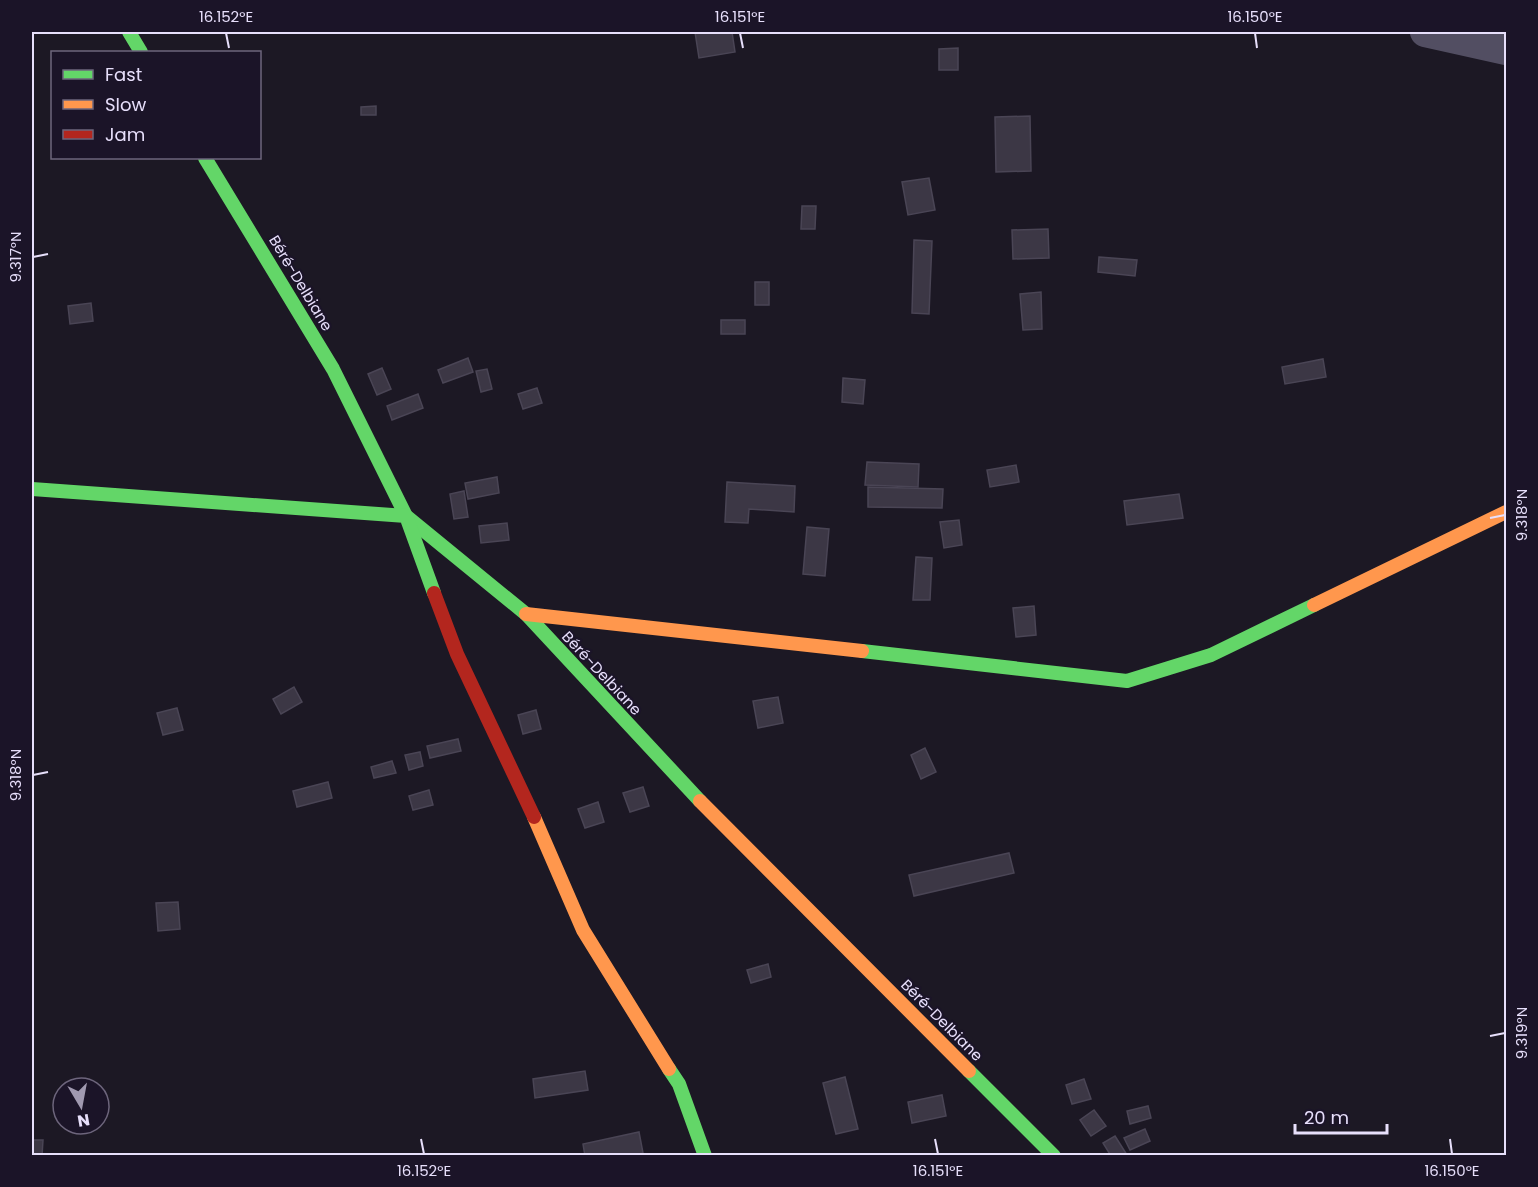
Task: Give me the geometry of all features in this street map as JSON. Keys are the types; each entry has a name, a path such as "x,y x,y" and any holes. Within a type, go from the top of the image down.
{"street":[{"path":"129,32 140,51"},
{"path":"1425,32 1506,50"},
{"name":"Béré-Delbiane","path":"206,159 333,369 406,516 526,614 677,778 1054,1155"},
{"path":"32,489 406,516 457,654 550,851 583,930 679,1084 705,1155"},
{"path":"526,614 1127,681 1211,655 1506,512"}],"building":[{"path":"695,32 732,32 735,52 699,58"},
{"path":"958,48 958,70 939,70 939,49"},
{"path":"376,106 376,115 361,115 361,107"},
{"path":"1030,116 1031,171 996,172 995,117"},
{"path":"929,178 935,210 908,215 902,182"},
{"path":"802,206 816,206 815,229 801,229"},
{"path":"1048,229 1049,258 1013,259 1012,230"},
{"path":"914,240 932,241 929,314 912,313"},
{"path":"1099,257 1137,260 1135,276 1098,272"},
{"path":"755,282 769,282 769,305 755,305"},
{"path":"1041,292 1042,329 1023,330 1020,294"},
{"path":"91,303 93,321 70,324 68,306"},
{"path":"721,320 745,320 745,334 721,334"},
{"path":"468,358 473,372 443,383 438,370"},
{"path":"1323,359 1326,377 1285,384 1282,367"},
{"path":"382,368 391,389 377,395 368,374"},
{"path":"487,369 492,389 481,392 476,371"},
{"path":"843,378 865,380 863,404 842,402"},
{"path":"537,388 542,403 523,409 518,394"},
{"path":"418,394 423,408 392,420 387,406"},
{"path":"867,462 919,464 918,487 865,485"},
{"path":"1016,465 1019,482 990,487 987,470"},
{"path":"497,477 499,493 468,499 465,483"},
{"path":"727,482 795,486 794,512 749,509 748,523 725,522"},
{"path":"868,487 943,489 942,508 868,507"},
{"path":"464,491 468,517 454,519 450,494"},
{"path":"1179,494 1183,518 1127,525 1124,501"},
{"path":"959,520 962,545 944,548 940,522"},
{"path":"507,523 509,540 481,543 479,526"},
{"path":"807,527 829,529 825,576 803,574"},
{"path":"916,557 932,558 930,600 913,600"},
{"path":"1034,606 1036,635 1016,637 1013,608"},
{"path":"294,687 302,702 281,714 273,699"},
{"path":"778,697 783,723 758,728 753,701"},
{"path":"177,708 183,730 163,735 157,713"},
{"path":"536,710 541,729 523,734 518,715"},
{"path":"458,739 461,751 430,758 427,746"},
{"path":"925,748 936,772 921,779 911,755"},
{"path":"420,752 423,766 409,770 405,755"},
{"path":"392,761 396,773 374,778 371,767"},
{"path":"328,782 332,798 297,807 293,791"},
{"path":"643,787 649,806 630,812 623,793"},
{"path":"429,790 433,805 413,810 409,796"},
{"path":"598,802 604,822 585,828 578,809"},
{"path":"1009,853 1014,873 914,896 909,875"},
{"path":"178,902 180,929 158,931 156,903"},
{"path":"768,964 771,977 751,983 747,970"},
{"path":"585,1071 588,1090 535,1098 533,1079"},
{"path":"845,1077 858,1129 836,1134 823,1083"},
{"path":"1084,1079 1091,1099 1072,1104 1066,1085"},
{"path":"942,1095 946,1116 912,1123 908,1102"},
{"path":"1148,1106 1151,1118 1130,1124 1127,1111"},
{"path":"1094,1110 1106,1126 1091,1136 1080,1120"},
{"path":"1145,1129 1150,1141 1130,1150 1124,1138"},
{"path":"639,1132 643,1153 629,1156 585,1156 583,1144"},
{"path":"1115,1136 1126,1156 1111,1156 1103,1143"},
{"path":"32,1140 43,1140 42,1156 32,1156"}],"traffic: fast":[{"path":"129,32 140,51"},
{"path":"206,159 333,369 406,516 526,614 700,801"},
{"path":"32,489 406,516 434,593"},
{"path":"862,651 1127,681 1211,655 1314,605"},
{"path":"669,1069 679,1084 705,1156"},
{"path":"969,1071 1054,1156"}],"traffic: slow":[{"path":"1314,605 1506,512"},
{"path":"526,614 862,651"},
{"path":"700,801 969,1071"},
{"path":"534,817 583,930 669,1069"}],"traffic: jam":[{"path":"434,593 457,654 534,817"}]}
